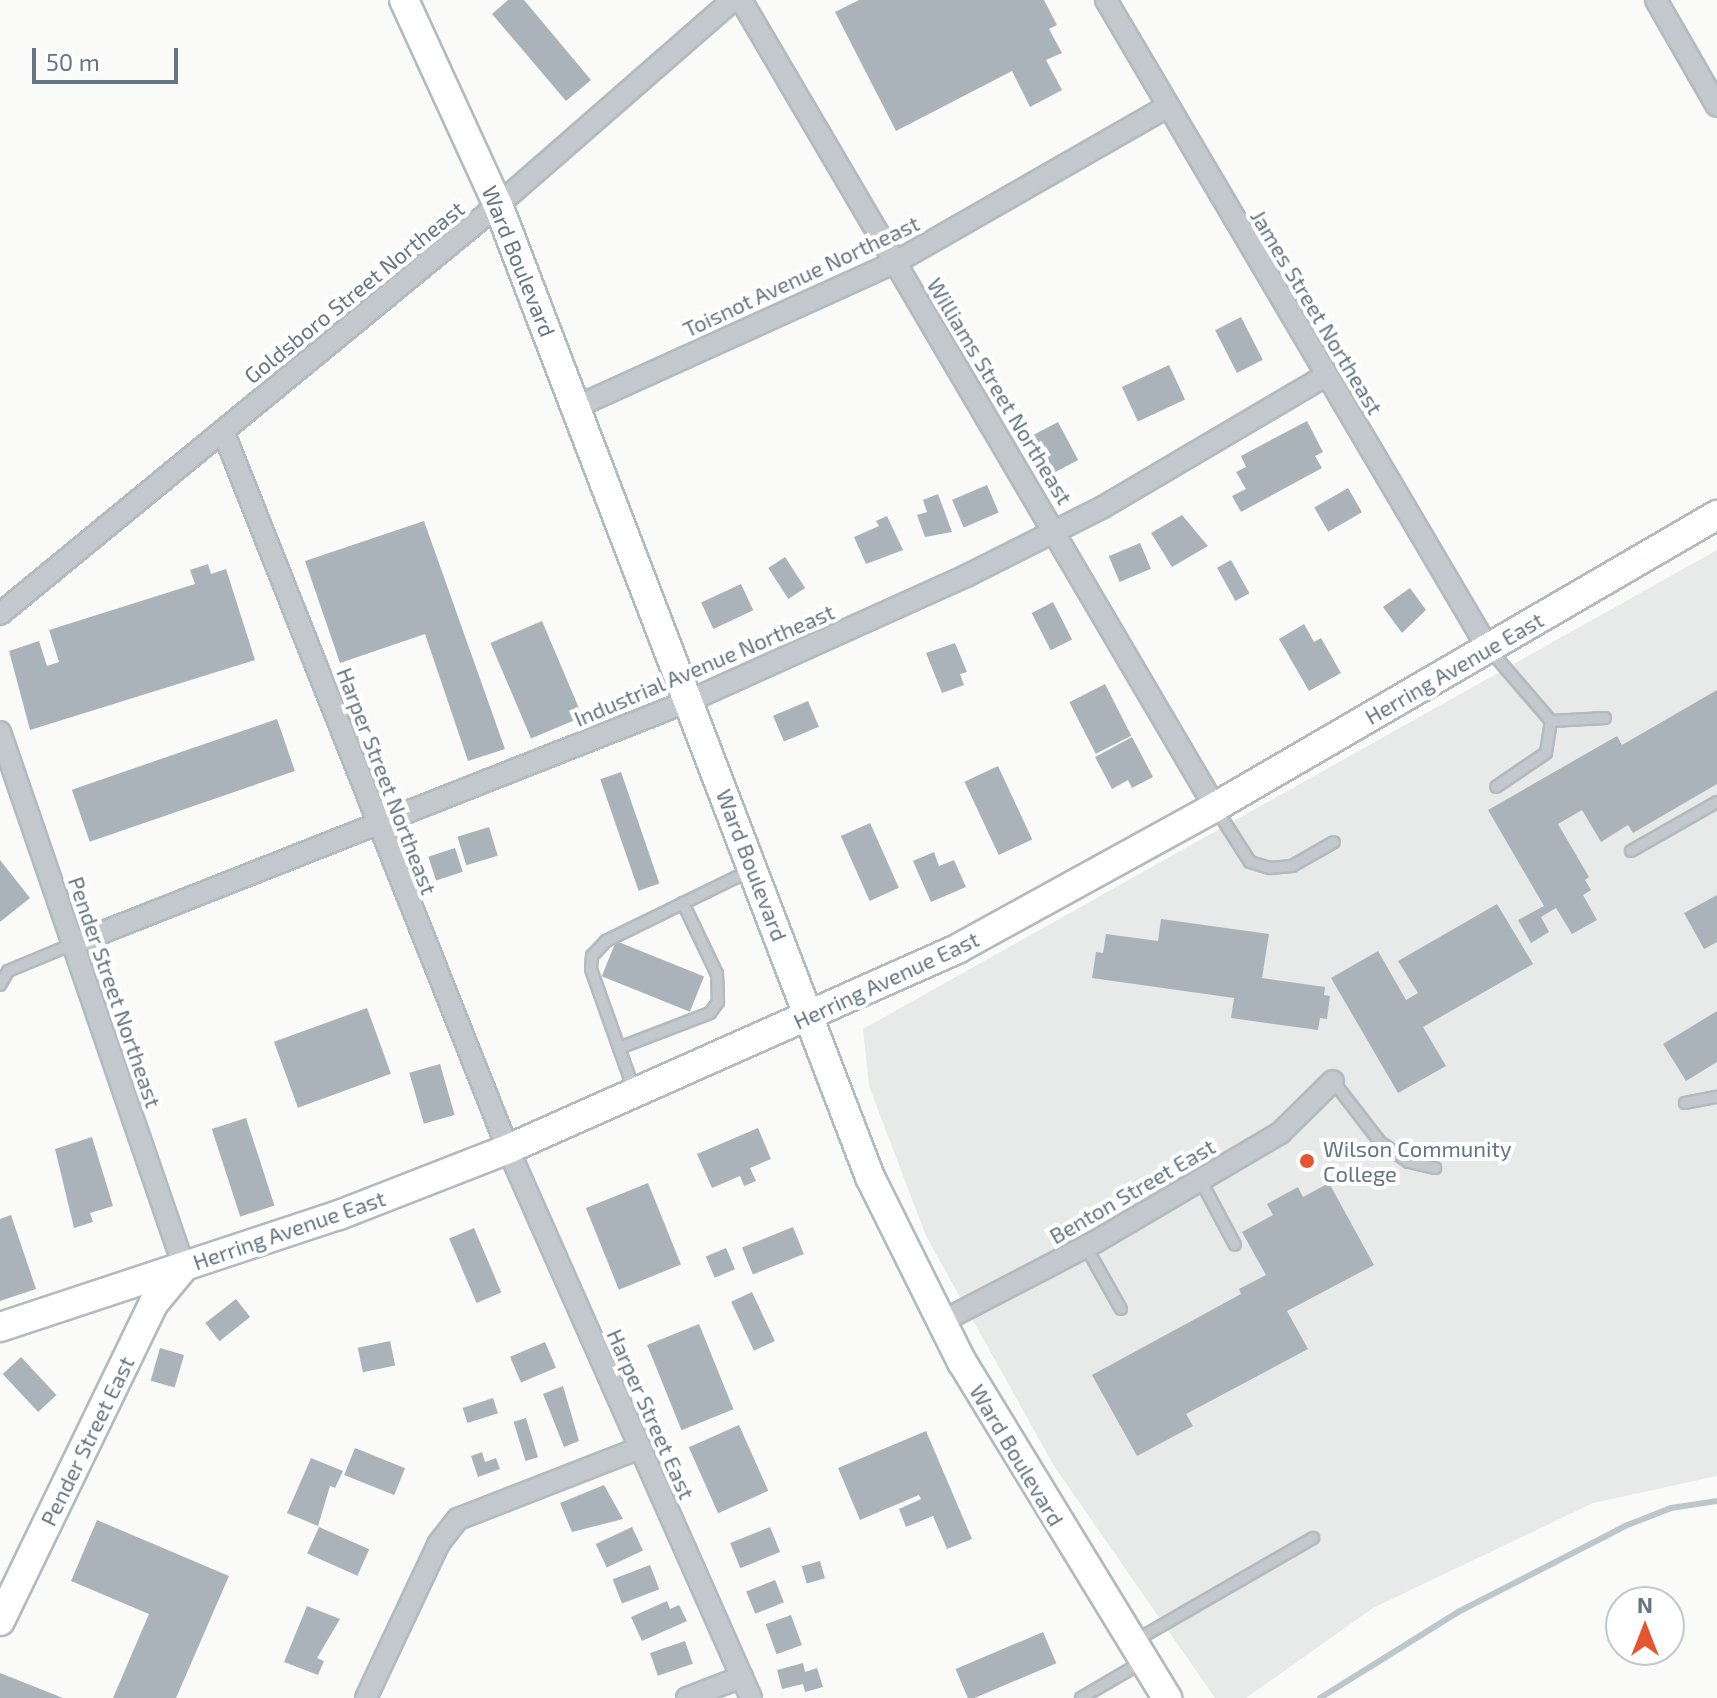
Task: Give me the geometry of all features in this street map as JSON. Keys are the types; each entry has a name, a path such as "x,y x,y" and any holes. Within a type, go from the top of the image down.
{"main road":[{"name":"Ward Boulevard","path":"404,0 498,205 870,1177 941,1322 1167,1698"},
{"name":"Herring Avenue East","path":"0,1327 339,1215 508,1149 957,949 1215,807 1717,515"},
{"name":"Pender Street East","path":"0,1621 154,1303 184,1267"}],"street":[{"name":"Goldsboro Street Northeast","path":"0,614 498,205 733,0"},
{"name":"Williams Street Northeast","path":"741,0 1215,807"},
{"name":"James Street Northeast","path":"1106,0 1488,648"},
{"path":"1656,0 1717,106"},
{"name":"Toisnot Avenue Northeast","path":"576,407 896,262 1167,107"},
{"name":"Industrial Avenue Northeast","path":"73,944 689,701 1056,533 1327,375"},
{"name":"Harper Street Northeast","path":"223,431 508,1149"},
{"name":"Pender Street Northeast","path":"0,732 184,1267"},
{"name":"Benton Street East","path":"941,1322 1086,1247 1280,1133 1333,1081"},
{"name":"Harper Street East","path":"508,1149 751,1698"},
{"path":"366,1698 439,1543 458,1519 500,1498 640,1448"},
{"path":"687,1698 742,1677"}],"lane":[{"path":"1488,648 1551,721 1546,753 1496,787"},
{"path":"1551,721 1605,718"},
{"path":"1631,851 1717,802"},
{"path":"1215,807 1250,862 1270,868 1292,866 1334,842"},
{"path":"635,1093 591,969 592,956 606,941 753,869"},
{"path":"619,1048 710,1013 718,1002 717,974 683,903"},
{"path":"0,985 8,971 73,944"},
{"path":"1333,1081 1380,1142 1409,1162 1435,1168"},
{"path":"1685,1103 1717,1097"},
{"path":"1201,1181 1235,1245"},
{"path":"1086,1247 1121,1309"},
{"path":"1081,1698 1137,1652 1313,1538"}],"shaded area":[{"name":"Wilson Community College","path":"1717,550 1717,1476 1593,1503 1373,1608 1246,1698 1215,1698 1054,1466 926,1236 869,1086 863,1029"}],"building":[{"path":"508,0 524,0 591,80 566,101 492,14"},
{"path":"859,0 1044,0 1057,25 1049,29 1062,53 1046,60 1062,90 1030,107 1012,71 896,131 835,12"},
{"path":"1241,317 1263,360 1237,373 1215,330"},
{"path":"1169,365 1185,399 1138,421 1122,387"},
{"path":"1307,421 1323,452 1315,456 1322,468 1241,512 1232,496 1246,489 1236,472 1246,467 1241,456"},
{"path":"1058,422 1078,460 1053,474 1032,436"},
{"path":"987,485 999,513 964,527 952,500"},
{"path":"1348,488 1362,512 1328,532 1314,508"},
{"path":"938,494 952,532 925,537 917,515 927,512 923,500"},
{"path":"1182,515 1208,546 1172,567 1151,533"},
{"path":"887,516 903,550 866,564 854,537 879,526 876,521"},
{"path":"424,521 505,749 468,761 425,634 340,663 305,561"},
{"path":"1140,543 1151,569 1120,582 1109,556"},
{"path":"785,557 805,588 788,599 768,568"},
{"path":"1231,560 1249,593 1235,601 1217,568"},
{"path":"208,564 211,574 226,569 255,660 30,730 9,651 39,641 47,666 59,662 49,630 195,584 190,570"},
{"path":"741,584 753,610 713,629 701,603"},
{"path":"1410,588 1426,610 1402,633 1383,607"},
{"path":"1053,602 1072,639 1051,650 1032,613"},
{"path":"542,621 583,717 531,739 490,643"},
{"path":"1304,624 1314,642 1321,638 1341,673 1309,691 1279,639"},
{"path":"955,643 967,672 960,674 964,685 942,693 926,653"},
{"path":"1105,684 1131,736 1096,754 1069,702"},
{"path":"1717,690 1717,784 1633,833 1628,825 1601,842 1582,810 1558,824 1589,877 1585,880 1591,890 1583,895 1597,920 1572,934 1556,908 1541,917 1549,932 1531,943 1518,920 1544,906 1488,810 1617,736 1622,745"},
{"path":"808,701 819,727 784,742 773,716"},
{"path":"277,719 295,771 90,842 72,790"},
{"path":"1132,737 1153,777 1132,788 1128,780 1112,789 1095,757"},
{"path":"998,766 1032,839 999,855 964,782"},
{"path":"621,772 659,884 639,891 600,779"},
{"path":"870,823 899,888 870,901 841,836"},
{"path":"489,827 498,856 466,865 457,837"},
{"path":"455,848 463,872 436,880 428,857"},
{"path":"934,852 939,866 954,860 966,887 931,902 913,861"},
{"path":"0,860 30,898 0,922"},
{"path":"1717,895 1717,942 1704,949 1684,913"},
{"path":"1497,904 1533,964 1423,1027 1446,1066 1398,1093 1331,978 1378,951 1406,1000 1418,993 1398,961"},
{"path":"1161,919 1269,934 1262,978 1325,987 1324,995 1330,996 1327,1019 1320,1018 1318,1030 1231,1018 1234,998 1092,978 1096,952 1103,953 1106,934 1158,941"},
{"path":"616,941 704,977 690,1012 602,976"},
{"path":"367,1008 391,1074 298,1108 274,1042"},
{"path":"1717,1011 1717,1062 1686,1081 1663,1044"},
{"path":"440,1064 455,1115 424,1124 409,1073"},
{"path":"246,1118 274,1205 240,1217 212,1129"},
{"path":"758,1128 771,1159 750,1168 756,1181 744,1186 740,1176 712,1188 697,1154"},
{"path":"92,1137 113,1206 90,1213 93,1222 74,1228 55,1149"},
{"path":"648,1183 681,1265 619,1290 586,1208"},
{"path":"1329,1183 1374,1265 1287,1311 1308,1349 1186,1414 1193,1426 1137,1456 1092,1375 1241,1294 1239,1289 1266,1275 1242,1232 1273,1215 1267,1204 1298,1187 1303,1197"},
{"path":"11,1215 36,1289 0,1301 0,1219"},
{"path":"793,1227 804,1254 753,1274 742,1248"},
{"path":"474,1228 501,1292 476,1303 449,1239"},
{"path":"726,1248 735,1269 715,1278 706,1257"},
{"path":"752,1292 775,1341 754,1351 731,1302"},
{"path":"236,1299 250,1317 219,1341 205,1323"},
{"path":"699,1324 733,1409 682,1430 647,1345"},
{"path":"390,1341 395,1365 363,1372 358,1348"},
{"path":"545,1342 556,1368 521,1383 510,1357"},
{"path":"160,1348 184,1355 175,1388 151,1381"},
{"path":"21,1357 56,1395 38,1412 3,1374"},
{"path":"563,1386 579,1441 564,1447 543,1394"},
{"path":"493,1398 498,1413 468,1423 463,1408"},
{"path":"526,1418 538,1457 526,1461 514,1422"},
{"path":"739,1425 768,1491 718,1513 689,1447"},
{"path":"926,1431 972,1539 947,1549 933,1516 906,1527 899,1509 921,1499 919,1495 860,1520 838,1468"},
{"path":"355,1448 405,1468 394,1495 344,1475"},
{"path":"482,1452 485,1462 496,1458 500,1469 478,1477 471,1456"},
{"path":"311,1458 343,1471 335,1488 330,1486 318,1526 287,1513"},
{"path":"604,1485 623,1519 572,1532 560,1503"},
{"path":"97,1520 229,1576 176,1698 113,1698 149,1614 71,1581"},
{"path":"319,1527 369,1549 357,1576 307,1553"},
{"path":"632,1527 643,1551 607,1567 596,1544"},
{"path":"770,1527 780,1552 740,1568 730,1543"},
{"path":"820,1561 825,1578 807,1584 802,1566"},
{"path":"650,1565 659,1589 622,1604 613,1579"},
{"path":"775,1580 784,1602 755,1614 746,1592"},
{"path":"667,1601 670,1609 679,1605 687,1621 642,1641 631,1617"},
{"path":"307,1606 340,1619 317,1658 324,1661 318,1675 284,1662"},
{"path":"791,1615 802,1645 777,1654 766,1624"},
{"path":"1043,1632 1056,1663 975,1698 968,1698 956,1669"},
{"path":"685,1641 693,1664 658,1676 650,1653"},
{"path":"803,1663 805,1672 817,1668 823,1687 805,1692 803,1684 782,1689 777,1670"},
{"path":"0,1673 63,1698 0,1698"}],"waterway":[{"path":"1320,1698 1458,1612 1625,1526 1671,1508 1717,1501"}],"place":[{"name":"Wilson Community College","path":"1307,1161"}]}
